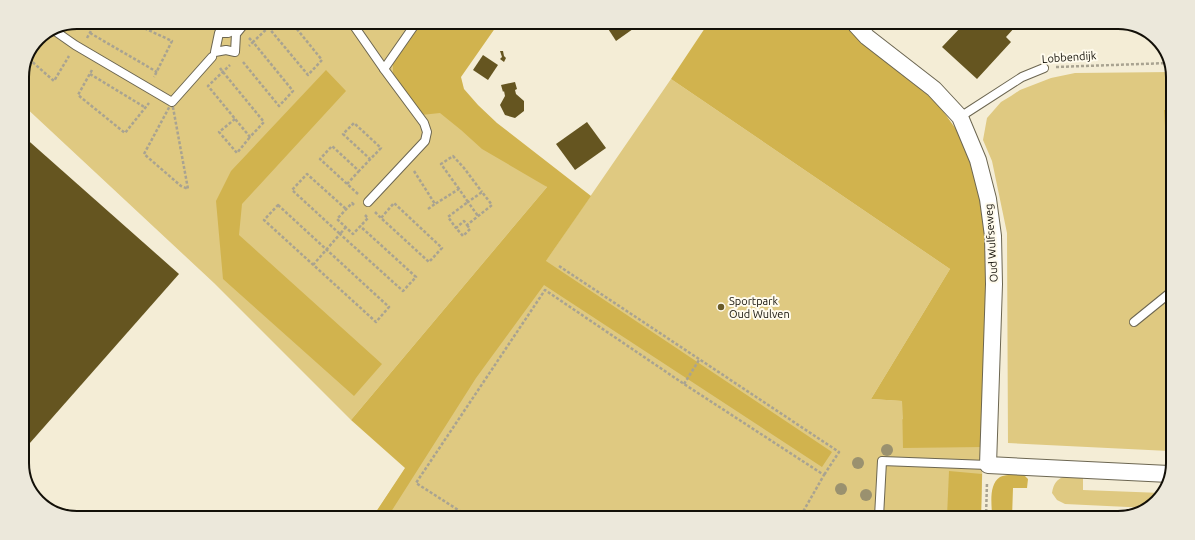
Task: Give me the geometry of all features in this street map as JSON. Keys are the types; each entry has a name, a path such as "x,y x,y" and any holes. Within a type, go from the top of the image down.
{"street":[{"name":"Oud Wulfseweg","path":"860,29 934,89 960,117 968,133 978,160 988,199 993,236 994,284 988,465"},
{"path":"988,465 1164,474"}],"lane":[{"path":"236,29 228,33 219,33 215,52 226,50 237,54 236,34 240,29"},
{"path":"356,29 424,123 427,132 425,141 368,202"},
{"path":"384,69 412,29"},
{"path":"58,33 75,45 172,102 212,57"},
{"name":"Lobbendijk","path":"960,117 1022,77 1044,68"},
{"path":"1134,322 1166,296"},
{"path":"879,511 882,461 988,465"}],"path":[{"path":"99,59 78,95 125,133 146,108 153,91 157,72 172,41 145,29"},
{"path":"270,29 308,75 322,60 297,29"},
{"path":"90,32 157,72"},
{"path":"237,54 279,106 293,91 253,42 237,54 223,72 208,86 250,137"},
{"path":"32,61 54,81 75,45"},
{"name":"Lobbendijk","path":"1044,68 1164,64"},
{"path":"223,72 264,122 237,153 220,132 235,119"},
{"path":"90,74 146,108"},
{"path":"172,102 188,188 181,186 144,154 172,102"},
{"path":"347,184 381,148 354,123 343,134 370,159"},
{"path":"359,171 332,146 320,159 368,202 381,218 429,262 442,248 394,203 381,218"},
{"path":"467,225 492,205 453,156 441,164 478,216"},
{"path":"407,160 435,204"},
{"path":"346,209 307,174 292,190 402,291 416,277 360,226"},
{"path":"428,209 459,189"},
{"path":"456,228 464,221 470,229 463,236 456,228 448,217 482,192"},
{"path":"360,210 368,202"},
{"path":"352,203 368,218 353,234 337,219 346,209 352,203"},
{"path":"278,205 326,250 389,307 376,322 264,220 278,205"},
{"path":"313,265 346,227"},
{"path":"559,266 839,452 803,511"},
{"path":"460,511 416,482 545,290 684,384 824,475"},
{"path":"684,384 700,360"},
{"path":"986,511 988,465"}],"shaded area":[{"path":"77,29 434,29 409,65 547,187 351,420 214,283 29,111 29,74 31,65 39,48 50,37 68,30"},
{"path":"418,29 495,29 461,77 464,89 497,123 591,196 546,261 832,452 822,467 544,285 476,378 392,511 377,511 405,468 351,420 547,187 482,149 440,113 421,115 396,80 393,73 393,64"},
{"path":"704,29 852,29 881,57 930,97 943,111 958,132 977,175 988,235 983,447 903,448 902,401 871,399 950,269 671,79"},
{"path":"326,70 346,91 242,204 239,235 382,364 354,396 223,279 216,201 231,171"},
{"path":"1166,72 1166,451 1008,443 1007,233 992,161 983,140 987,118 1001,102 1020,90 1051,78 1075,73"},
{"name":"Sportpark Oud Wulven","path":"671,79 950,269 871,399 902,401 902,419 983,447 981,511 377,511 488,345"},
{"path":"1164,110 1166,110 1166,141"},
{"path":"949,471 982,474 981,511 947,511"},
{"path":"1023,474 1028,479 1027,488 1013,488 1012,511 992,511 992,490 994,485 1000,477"},
{"path":"1083,475 1083,490 1155,493 1145,503 1135,507 1065,504 1057,500 1052,493 1056,482 1067,476"}],"building":[{"path":"608,29 633,29 616,41"},
{"path":"959,29 1013,29 1006,37 1011,42 977,79 942,47"},
{"path":"500,51 503,51 506,58 504,62 500,59 502,57"},
{"path":"483,55 498,65 488,80 473,70"},
{"path":"515,82 517,89 515,90 516,94 524,101 524,111 515,118 505,115 500,105 505,96 501,85"},
{"path":"587,122 606,148 575,170 556,144"},
{"path":"29,141 179,274 29,444"}],"place":[{"name":"Sportpark Oud Wulven","path":"721,307"}]}
